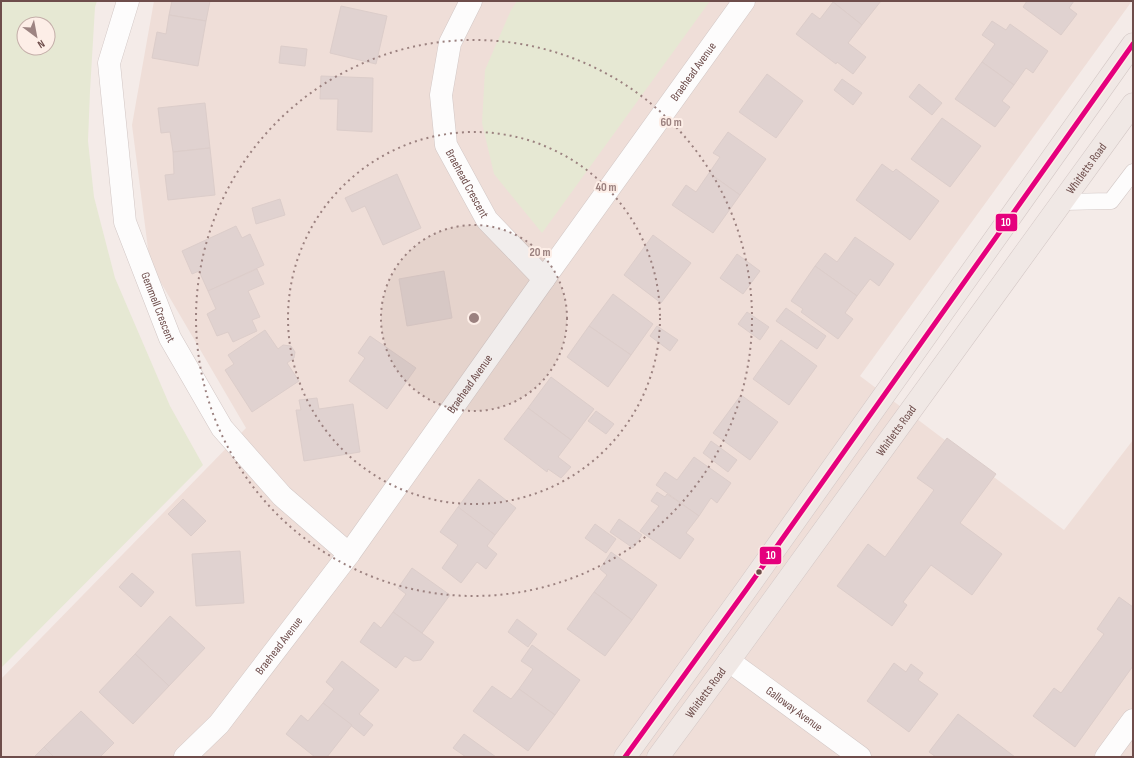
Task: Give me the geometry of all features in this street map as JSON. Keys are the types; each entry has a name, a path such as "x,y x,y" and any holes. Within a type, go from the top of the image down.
{"main road":[{"path":"625,757 746,590 1133,44"},
{"name":"Whitletts Road","path":"658,757 1133,104"}],"street":[{"name":"Gemmell Crescent","path":"128,1 109,62 125,222 170,338 222,428 282,496 349,554"},
{"name":"Braehead Crescent","path":"471,1 450,43 441,95 446,145 487,220 544,279"},
{"name":"Braehead Avenue","path":"185,757 219,724 349,554 744,1"},
{"name":"Galloway Avenue","path":"729,661 860,757"},
{"path":"1106,757 1133,720"}],"lane":[{"path":"1062,202 1111,201 1133,172"}],"shaded area":[{"path":"154,1 1132,1 860,376 1064,530 1133,440 1133,757 1,757 1,679 246,428 150,264 132,125"}],"green space":[{"path":"1,1 97,1 95,7 88,141 94,197 115,278 170,406 203,465 1,668"},
{"path":"517,1 710,1 542,233 494,174 482,123 485,70 511,10"}],"building":[{"path":"172,1 210,1 206,21 169,15"},
{"path":"881,1 862,25 833,2"},
{"path":"1027,1 1074,1 1069,8 1077,14 1061,35 1023,7"},
{"path":"833,2 862,25 848,43 866,57 853,74 837,62 836,64 796,34 812,13 820,19"},
{"path":"341,6 387,16 376,64 330,53"},
{"path":"169,15 206,21 198,66 152,58 157,32 166,34"},
{"path":"992,21 1006,30 1010,24 1048,51 1033,73 1026,68 1014,85 982,62 995,44 982,35"},
{"path":"281,46 307,49 305,66 279,63"},
{"path":"982,62 1014,85 1002,101 1010,107 995,127 955,99"},
{"path":"767,74 803,101 776,138 739,112"},
{"path":"321,76 373,78 372,132 337,130 338,99 320,99"},
{"path":"842,79 862,93 853,105 834,90"},
{"path":"919,84 942,103 932,115 909,97"},
{"path":"205,103 210,148 173,152 170,132 161,133 158,108"},
{"path":"942,118 981,146 950,187 911,159"},
{"path":"728,132 766,159 740,195 709,173 720,157 713,153"},
{"path":"210,148 215,195 168,200 165,175 174,174 173,152"},
{"path":"882,164 893,172 896,169 939,201 910,240 856,200"},
{"path":"709,173 740,195 713,233 672,205 686,185 696,192"},
{"path":"397,174 421,228 383,245 365,206 352,212 345,198"},
{"path":"280,199 285,215 256,224 252,208"},
{"path":"236,226 242,238 250,234 264,265 208,291 199,271 192,274 182,251"},
{"path":"653,235 691,263 661,303 624,275"},
{"path":"855,237 894,264 879,286 870,279 857,296 815,266 825,253 837,262"},
{"path":"737,254 760,271 743,294 720,278"},
{"path":"815,266 857,296 845,313 853,319 838,339 801,312 803,309 791,301"},
{"path":"257,269 264,284 248,291 260,317 252,320 257,331 233,342 228,332 217,336 207,314 216,309 208,291"},
{"path":"444,271 452,318 407,326 399,279"},
{"path":"613,294 653,324 631,355 589,326"},
{"path":"786,308 826,336 817,349 776,321"},
{"path":"747,312 769,327 760,340 738,324"},
{"path":"589,326 631,355 608,387 567,357"},
{"path":"657,326 678,340 670,351 650,336"},
{"path":"265,330 278,349 283,345 291,346 295,352 294,358 287,363 299,381 252,412 225,370 234,364 228,355"},
{"path":"370,336 416,368 387,409 349,381 365,358 358,353"},
{"path":"781,340 817,366 789,405 753,379"},
{"path":"551,377 594,409 571,440 528,408"},
{"path":"741,395 778,422 750,460 713,433"},
{"path":"317,398 319,409 353,404 360,452 304,461 296,410 301,410 299,400"},
{"path":"528,408 571,440 558,457 571,467 561,478 548,469 547,472 504,439"},
{"path":"596,411 614,424 606,434 588,421"},
{"path":"947,438 996,474 960,523 1002,554 972,595 931,565 903,602 907,605 892,626 837,586 868,544 885,557 934,490 917,478"},
{"path":"711,441 737,460 728,472 703,453"},
{"path":"694,457 731,483 717,503 711,498 699,516 656,485 665,472 677,480"},
{"path":"479,479 516,508 495,535 458,507"},
{"path":"657,492 665,497 667,494 699,516 686,533 694,539 680,559 640,531 659,506 651,501"},
{"path":"183,499 206,521 191,536 168,514"},
{"path":"458,507 495,535 487,546 497,554 486,569 477,562 461,583 442,568 458,545 440,532"},
{"path":"619,519 642,535 633,548 610,532"},
{"path":"595,524 616,539 606,553 585,538"},
{"path":"240,551 244,603 196,606 192,554"},
{"path":"611,552 657,585 632,620 594,592 607,575 600,569"},
{"path":"412,568 450,595 422,633 393,612 406,594 398,588"},
{"path":"132,573 154,592 141,607 119,587"},
{"path":"594,592 632,620 605,656 567,629"},
{"path":"1119,597 1133,607 1133,666 1075,747 1033,716 1054,688 1061,693 1104,634 1097,629"},
{"path":"393,612 434,642 421,660 413,661 405,656 396,668 360,642 374,622 381,628"},
{"path":"170,616 205,648 169,686 135,654"},
{"path":"517,619 537,634 528,647 508,632"},
{"path":"532,645 580,680 555,715 519,689 533,669 521,661"},
{"path":"135,654 169,686 133,724 99,692"},
{"path":"342,661 379,690 359,714 373,725 364,736 323,703 334,689 326,682"},
{"path":"894,663 906,672 911,664 923,673 918,680 938,694 909,732 867,701"},
{"path":"492,686 511,699 519,689 555,715 528,751 473,711"},
{"path":"323,703 352,725 327,757 315,757 286,734 301,715 308,721"},
{"path":"81,711 114,743 100,757 54,757 44,747"},
{"path":"958,714 1015,757 936,757 929,752"},
{"path":"464,734 496,757 466,757 453,748"},
{"path":"44,747 54,757 34,757"}],"transit line":[{"name":"10","path":"625,757 746,590 1133,44"}]}
